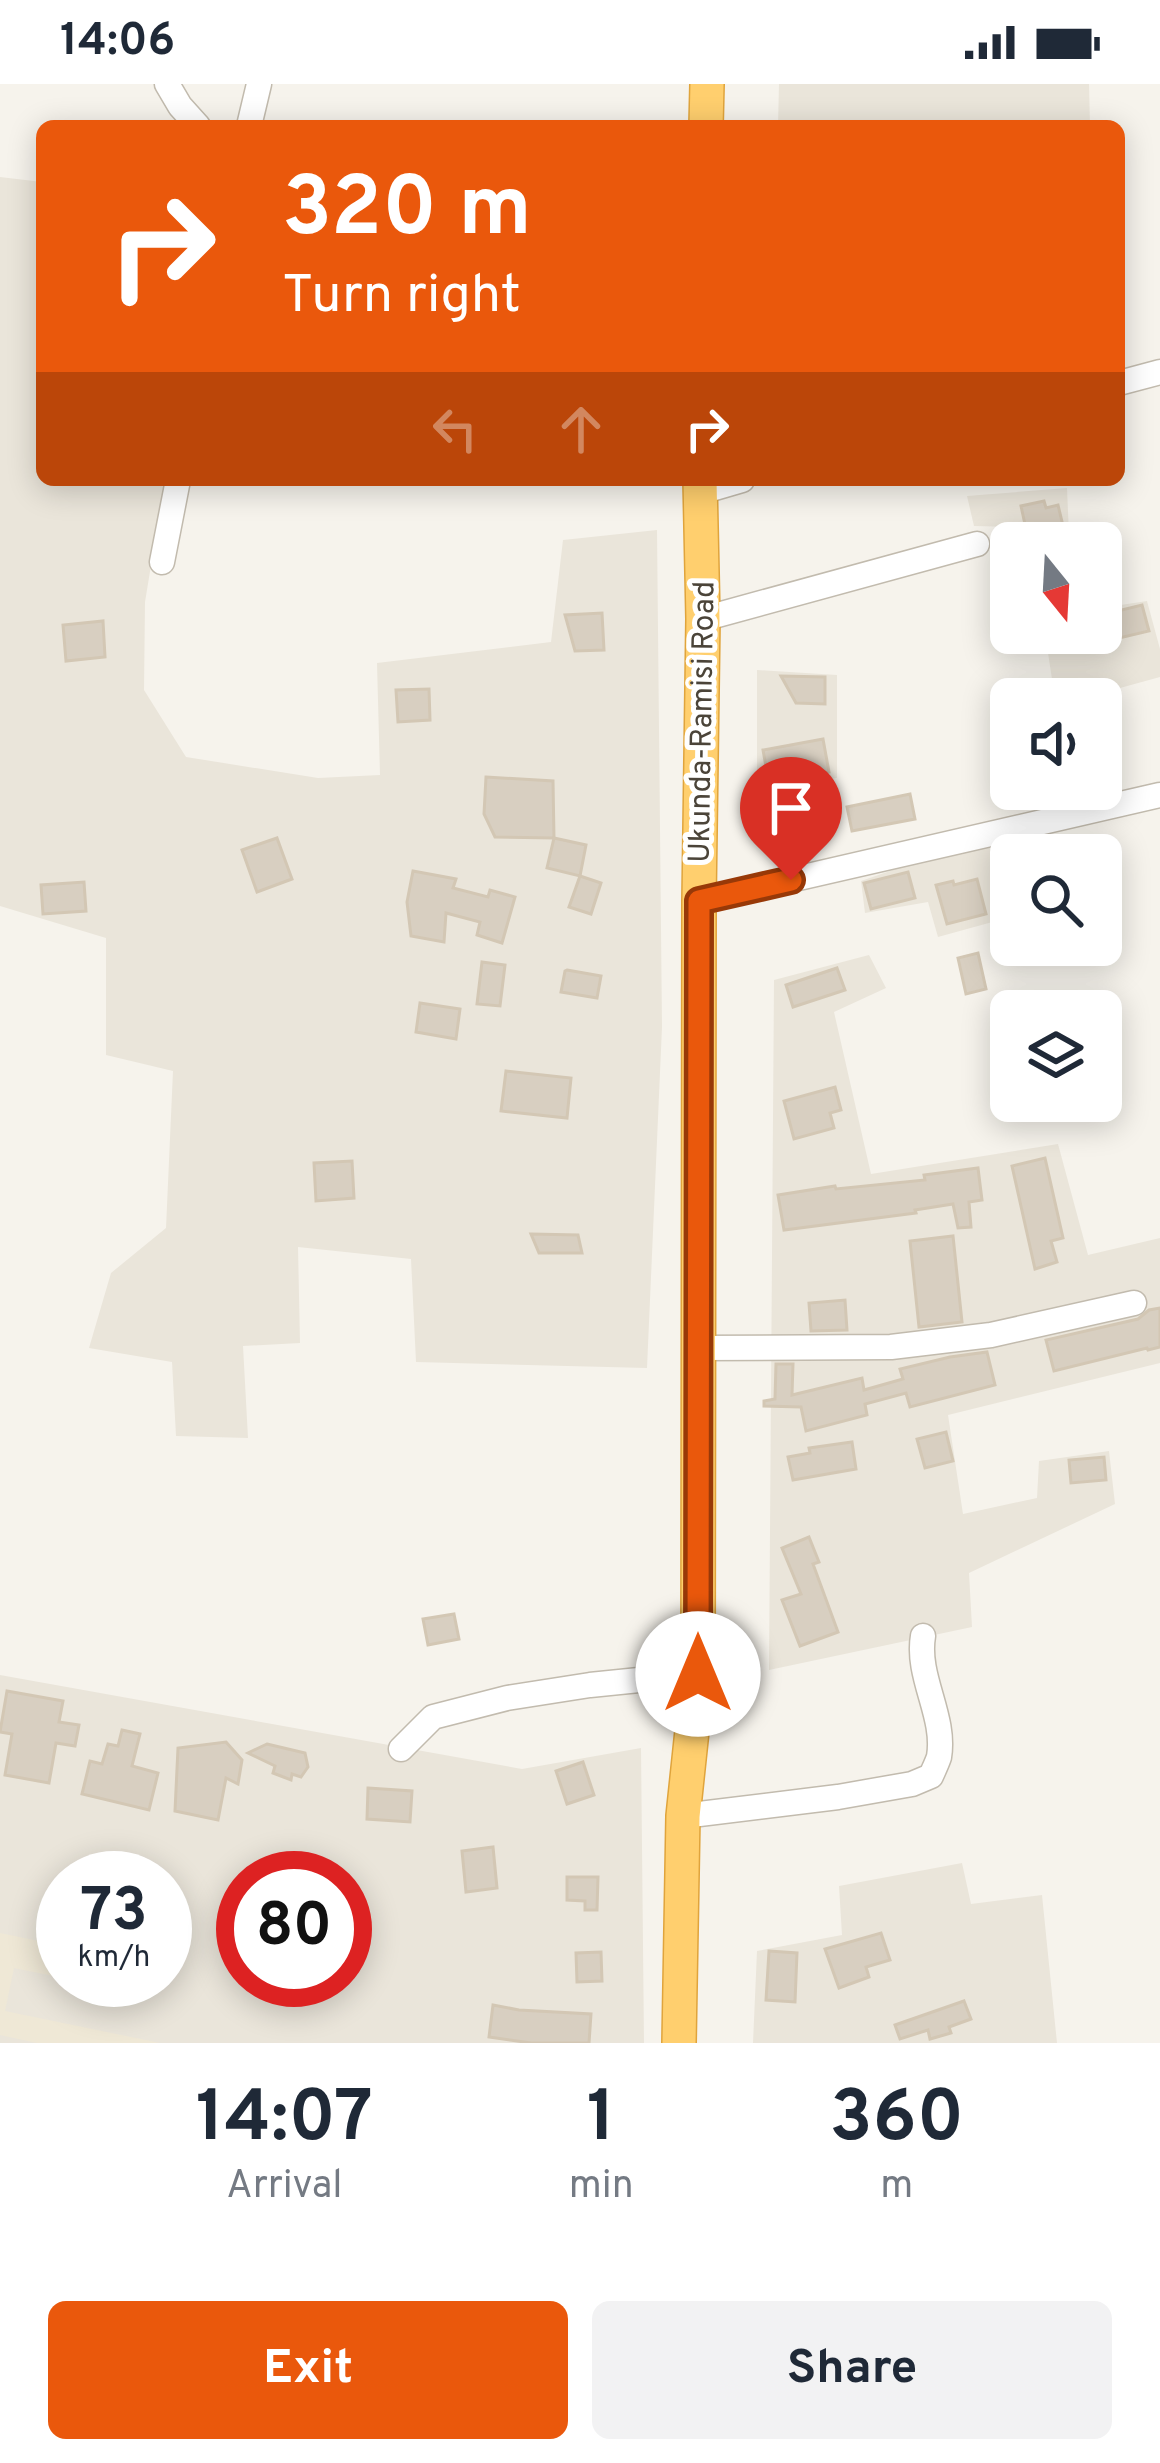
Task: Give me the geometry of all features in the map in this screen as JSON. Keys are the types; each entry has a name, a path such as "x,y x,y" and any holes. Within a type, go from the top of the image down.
{"highway":[{"path":"706,120 707,84"},
{"name":"Ukunda-Ramisi Road","path":"679,2043 682,1816 698,1674 701,486"}],"street":[{"path":"167,84 193,120"},
{"path":"250,120 259,84"},
{"path":"1125,381 1160,372"},
{"path":"162,562 177,486"},
{"path":"703,619 977,544"},
{"path":"699,901 1160,795"},
{"path":"699,1348 891,1347 991,1335 1134,1304"},
{"path":"682,1816 838,1797 912,1784 931,1776 939,1756 938,1728 920,1651 923,1636"},
{"path":"401,1749 433,1717 507,1698 698,1674"}],"shaded area":[{"path":"779,84 1089,84 1090,120 778,120"},
{"path":"0,177 36,181 36,486 164,486 145,602 144,690 186,757 318,778 380,775 377,663 551,642 563,540 657,530 662,1027 647,1368 416,1362 411,1259 298,1247 300,1343 243,1346 248,1438 176,1436 172,1362 89,1348 111,1273 166,1228 173,1071 106,1055 106,938 0,906"},
{"path":"1067,488 1068,522 974,526 967,496"},
{"path":"1147,601 1160,649 1160,677 1122,687 1122,678 1052,678 1048,654 1122,654 1122,605"},
{"path":"757,670 837,675 837,778 757,789"},
{"path":"990,836 990,923 938,937 928,902 865,913 861,881"},
{"path":"869,955 886,988 834,1012 871,1174 1058,1144 1088,1255 1160,1238 1160,1363 948,1415 963,1514 1037,1498 1039,1461 1109,1451 1115,1504 969,1573 972,1627 769,1670 774,980"},
{"path":"0,1675 522,1769 641,1748 644,2043 0,2043"},
{"path":"962,1863 971,1904 1042,1895 1057,2043 753,2043 757,1951 842,1935 839,1886"},
{"path":"0,1933 36,1940 36,1972 14,1968 5,2011 160,2043 37,2043 0,2035"}],"building":[{"path":"1044,501 1046,508 1058,505 1062,522 1024,522 1021,506"},
{"path":"1142,605 1149,631 1122,637 1122,610"},
{"path":"602,613 604,650 575,651 565,615"},
{"path":"103,621 105,657 66,661 63,625"},
{"path":"781,676 825,677 825,704 796,703"},
{"path":"429,689 430,720 398,722 396,690"},
{"path":"823,739 829,772 769,783 763,750"},
{"path":"486,777 553,781 554,838 495,837 484,814"},
{"path":"910,794 915,819 852,831 847,807"},
{"path":"277,838 292,879 257,892 242,850"},
{"path":"554,838 586,845 580,876 547,868"},
{"path":"413,871 456,879 453,888 488,897 490,890 515,897 502,943 477,935 480,922 446,913 444,942 411,936 407,902"},
{"path":"908,872 915,898 871,909 864,883"},
{"path":"580,876 601,883 591,914 569,907"},
{"path":"977,879 986,914 947,924 936,885"},
{"path":"84,882 86,911 43,914 41,885"},
{"path":"978,953 986,989 966,994 958,958"},
{"path":"482,962 505,965 500,1006 477,1004"},
{"path":"837,968 845,990 793,1007 786,985"},
{"path":"567,970 601,976 597,998 561,992"},
{"path":"420,1003 460,1009 456,1039 416,1032"},
{"path":"506,1071 571,1078 567,1118 501,1111"},
{"path":"835,1087 841,1110 830,1113 834,1128 794,1139 784,1101"},
{"path":"1045,1158 1063,1238 1051,1241 1057,1262 1035,1269 1012,1166"},
{"path":"352,1161 354,1198 316,1201 314,1163"},
{"path":"978,1168 982,1200 969,1202 971,1227 958,1228 953,1204 784,1230 778,1195 925,1180 924,1175"},
{"path":"531,1234 578,1235 582,1253 539,1253"},
{"path":"953,1236 962,1322 919,1327 910,1241"},
{"path":"845,1300 847,1330 811,1331 809,1303"},
{"path":"1160,1308 1160,1347 1054,1371 1046,1340 1138,1319"},
{"path":"987,1352 995,1385 910,1407 906,1393 865,1404 867,1415 806,1431 801,1407 764,1406 764,1401 775,1399 776,1364 793,1364 792,1395 862,1378 864,1390 903,1379 900,1369"},
{"path":"946,1432 953,1461 925,1468 917,1439"},
{"path":"852,1442 856,1469 793,1480 788,1457 810,1453 809,1448"},
{"path":"1104,1457 1106,1480 1071,1483 1069,1460"},
{"path":"809,1537 819,1562 813,1564 838,1632 800,1646 782,1600 801,1594 782,1548"},
{"path":"454,1614 459,1639 428,1645 423,1619"},
{"path":"7,1691 63,1701 59,1722 79,1725 75,1746 56,1743 49,1783 5,1775 12,1734 0,1732"},
{"path":"122,1730 140,1734 132,1766 158,1773 149,1810 82,1794 90,1761 102,1764 108,1744 118,1746"},
{"path":"226,1742 242,1760 238,1784 226,1778 218,1820 175,1811 178,1748"},
{"path":"267,1744 305,1753 308,1767 301,1777 292,1774 291,1780 273,1773 275,1766 248,1753"},
{"path":"583,1762 594,1795 567,1804 556,1771"},
{"path":"368,1788 412,1791 410,1822 367,1819"},
{"path":"493,1847 497,1888 466,1892 462,1851"},
{"path":"567,1877 598,1877 597,1910 585,1910 585,1901 567,1900"},
{"path":"881,1933 890,1960 866,1967 869,1977 839,1988 825,1949"},
{"path":"769,1951 797,1953 795,2002 766,2000"},
{"path":"601,1952 602,1981 577,1982 576,1953"},
{"path":"964,2001 971,2019 949,2027 951,2033 930,2039 928,2030 900,2039 895,2025"},
{"path":"493,2005 591,2014 589,2043 489,2037"}],"route":[{"path":"698,1674 699,901 791,880"}]}
